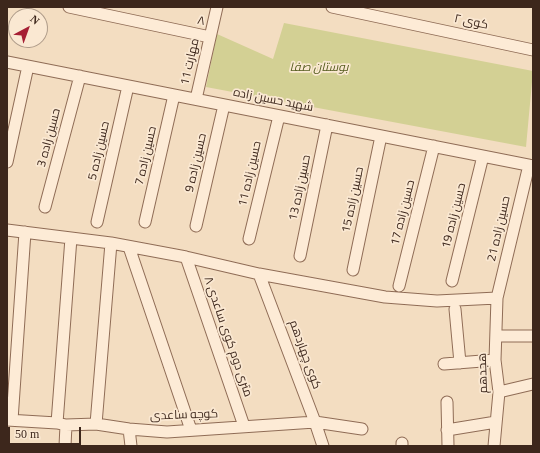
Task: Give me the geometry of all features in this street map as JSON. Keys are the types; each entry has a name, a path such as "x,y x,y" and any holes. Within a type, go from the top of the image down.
{"street":[{"name":"۸","path":"69,7 210,37"},
{"name":"مهارت 11","path":"196,99 217,7"},
{"name":"کوی ۲","path":"332,7 533,50"},
{"name":"شهید حسین زاده","path":"7,62 531,165"},
{"path":"7,162 28,66"},
{"name":"حسین زاده 3","path":"45,207 80,76"},
{"name":"حسین زاده 5","path":"96,222 128,86"},
{"name":"حسین زاده 7","path":"145,222 174,95"},
{"name":"حسین زاده 9","path":"196,226 224,105"},
{"name":"حسین زاده 11","path":"249,239 279,116"},
{"name":"حسین زاده 13","path":"300,256 327,125"},
{"name":"حسین زاده 15","path":"353,270 381,136"},
{"name":"حسین زاده 17","path":"399,286 434,146"},
{"name":"حسین زاده 19","path":"452,281 483,156"},
{"name":"حسین زاده 21","path":"497,298 531,165"},
{"path":"7,230 111,244 186,257 259,274 385,297 437,301 497,298"},
{"path":"9,420 25,232"},
{"path":"65,446 61,424 71,238"},
{"path":"96,424 111,244"},
{"path":"129,247 191,430"},
{"name":"۸ متری دوم کوی ساعدی","path":"186,257 244,426"},
{"name":"کوی چهاردهم","path":"259,274 316,422 323,446"},
{"name":"هجدهم","path":"494,446 499,392 495,360 497,298"},
{"path":"455,309 460,363"},
{"path":"496,336 533,336"},
{"path":"444,364 495,360"},
{"path":"499,392 533,384"},
{"path":"447,402 448,446"},
{"name":"کوچه ساعدی","path":"9,420 61,424 96,424 167,432 316,422 362,429"},
{"path":"447,430 496,422"},
{"path":"130,429 130,446"}],"green space":[{"name":"بوستان صفا","path":"284,23 533,71 526,147 206,87 217,34 273,59"}]}
